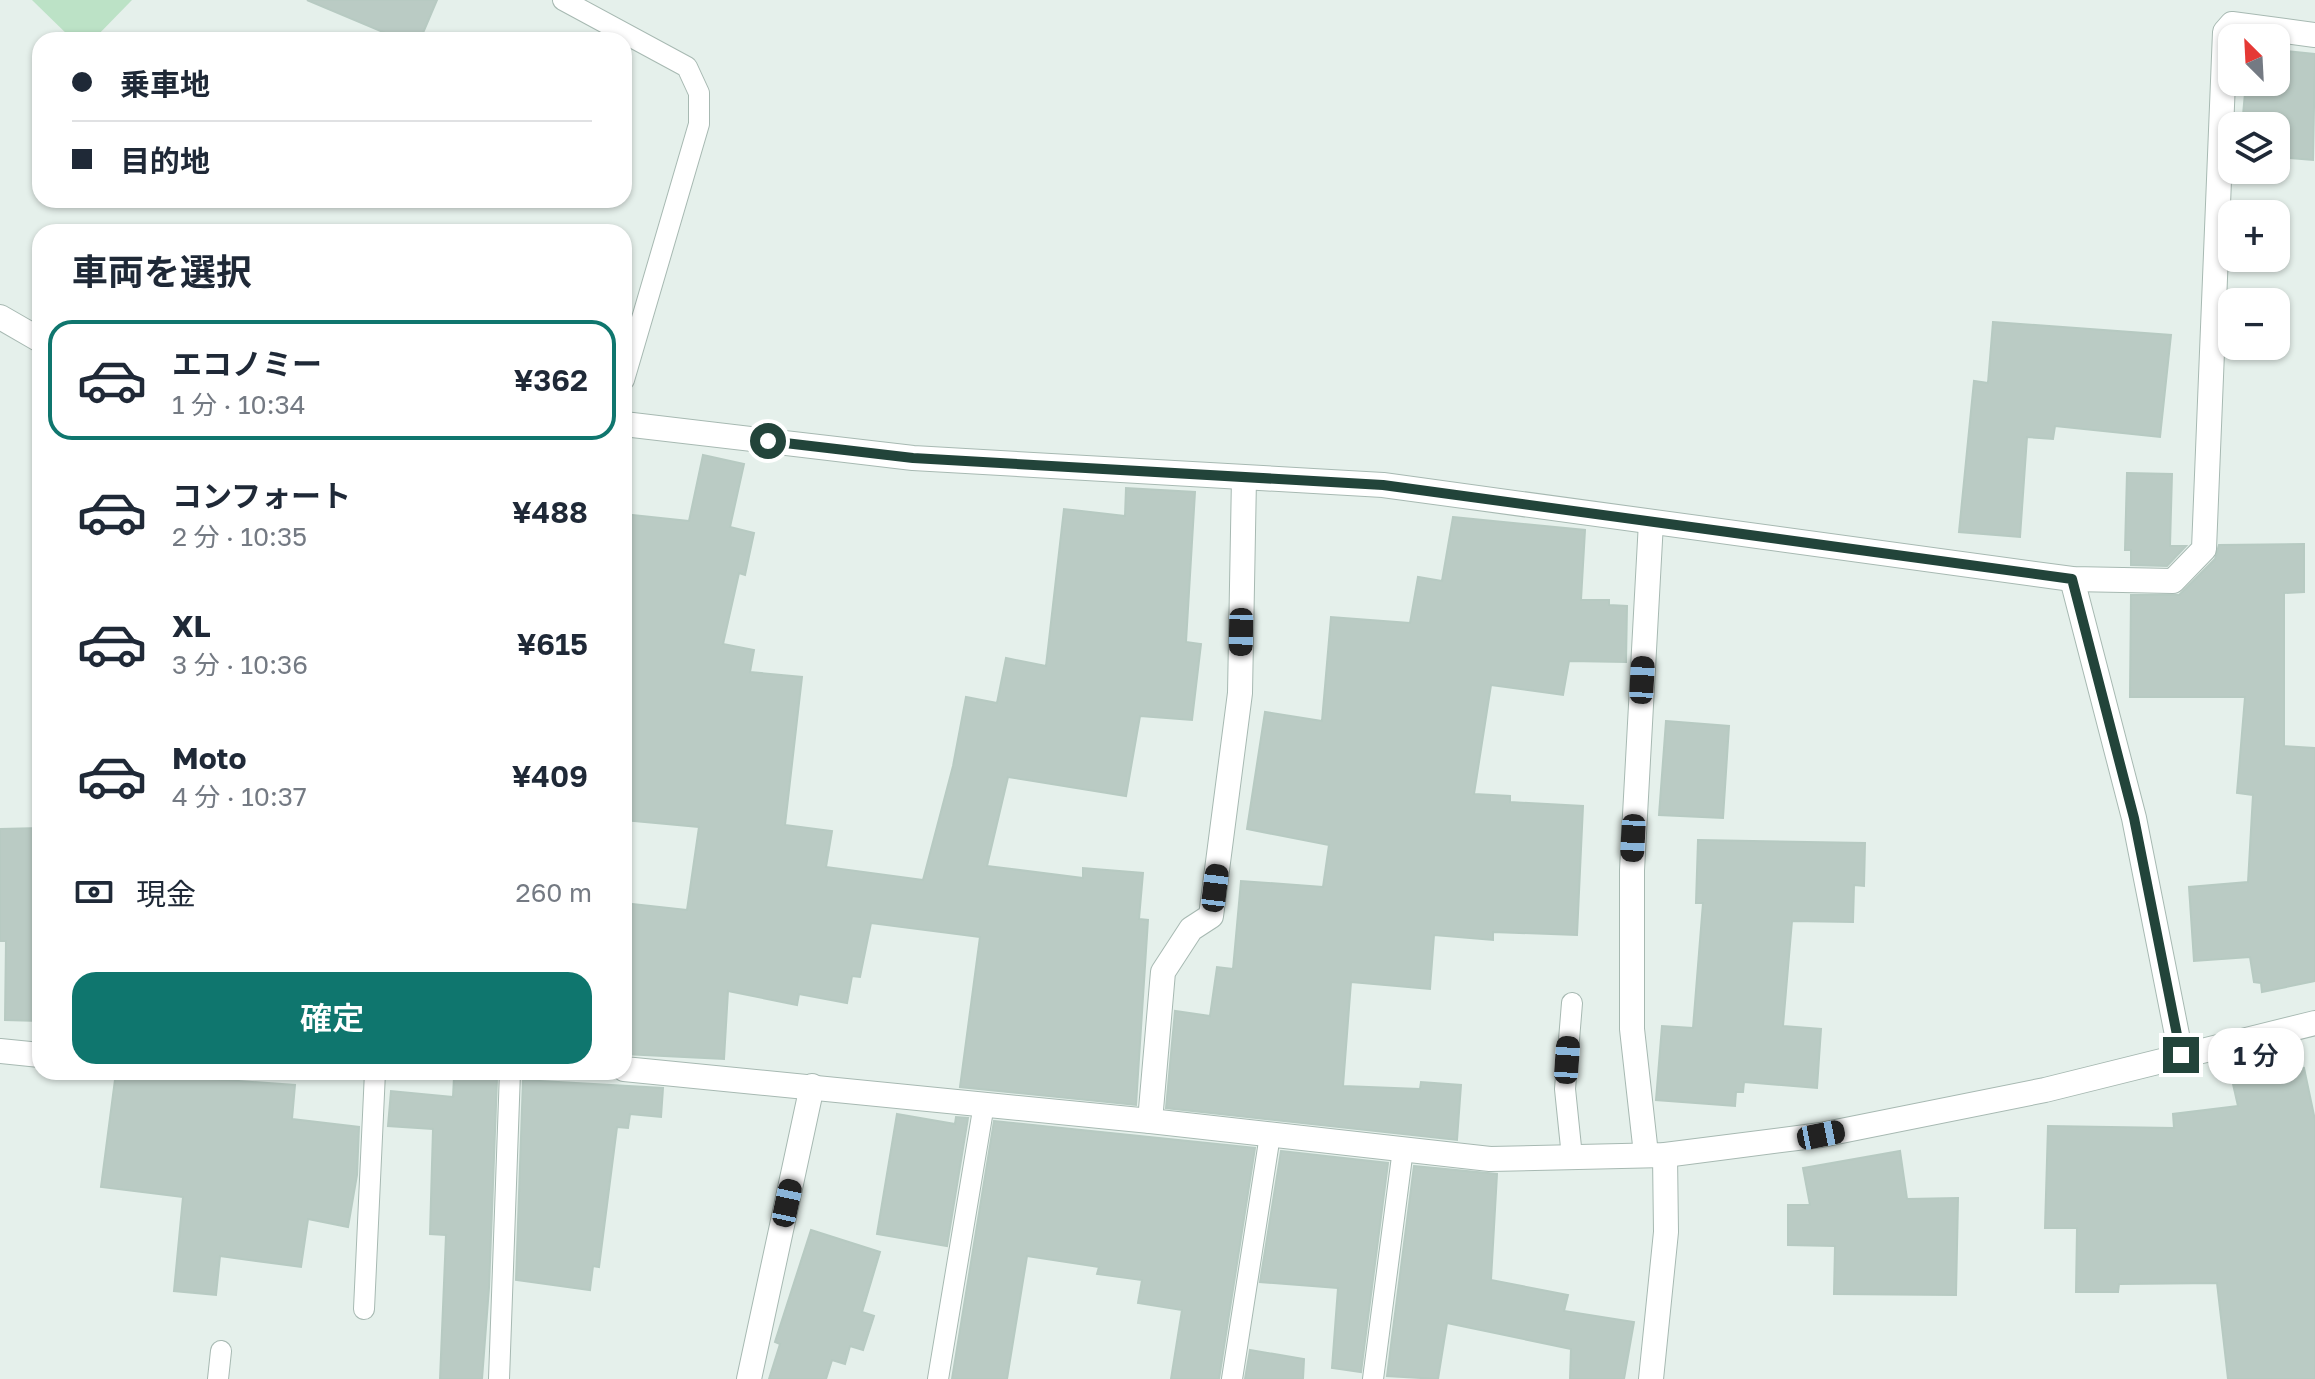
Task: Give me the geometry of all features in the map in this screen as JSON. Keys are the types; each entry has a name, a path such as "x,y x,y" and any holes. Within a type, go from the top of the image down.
{"street":[{"path":"632,425 913,458 1383,485 2072,579 2173,581 2204,549 2225,32 2232,24 2315,35"},
{"path":"0,317 32,335"},
{"path":"1150,1121 1163,972 1191,929 1211,916 1240,693 1244,478"},
{"path":"1651,522 1632,870 1632,1029 1666,1232 1651,1379"},
{"path":"2072,579 2134,818 2181,1055"},
{"path":"632,1070 1150,1121 1490,1159 1655,1155 1821,1135 2045,1090 2315,1023"},
{"path":"0,1051 32,1054"},
{"path":"749,1379 812,1086"}],"lane":[{"path":"563,0 622,32"},
{"path":"632,37 687,67 699,93 699,124 632,353"},
{"path":"1572,1003 1565,1089 1572,1157"},
{"path":"364,1309 375,1080"},
{"path":"499,1379 510,1080"},
{"path":"938,1379 984,1104"},
{"path":"1232,1379 1270,1135"},
{"path":"1373,1379 1403,1149"},
{"path":"218,1379 221,1351"}],"green space":[{"path":"32,0 132,0 101,32 65,32"}],"building":[{"path":"307,0 437,0 423,32 383,32"},
{"path":"2290,51 2315,54 2313,160 2290,158 2290,112 2243,112 2245,96 2290,96"},
{"path":"1993,322 2171,335 2160,437 2055,426 2053,439 2027,437 2020,537 1959,532 1974,381 1988,383"},
{"path":"703,455 744,464 730,527 754,533 745,575 739,573 723,644 754,650 750,672 802,677 785,825 832,831 826,867 923,880 953,766 966,697 997,703 1006,658 1046,666 1064,509 1125,516 1126,488 1195,492 1186,642 1201,644 1192,720 1140,716 1126,796 1008,777 987,866 1083,878 1083,868 1143,873 1139,919 1148,920 1136,1105 960,1087 980,937 871,923 860,977 852,976 847,1003 799,994 797,1005 728,991 724,1059 632,1054 632,904 687,910 699,827 632,821 632,515 689,521"},
{"path":"2127,473 2172,474 2170,546 2186,546 2167,566 2131,565 2131,550 2125,550"},
{"path":"1453,517 1585,530 1581,600 1609,600 1609,605 1627,606 1626,662 1569,661 1563,695 1491,685 1474,794 1510,796 1510,802 1583,806 1577,935 1493,932 1493,940 1434,935 1430,989 1351,982 1343,1086 1420,1089 1421,1082 1461,1085 1457,1140 1166,1108 1175,1011 1210,1016 1217,967 1233,969 1241,881 1323,887 1329,845 1247,829 1265,712 1322,721 1331,617 1410,623 1418,577 1442,581"},
{"path":"2304,544 2304,592 2284,593 2284,746 2315,748 2315,981 2262,992 2261,983 2254,982 2250,957 2194,961 2189,887 2248,882 2253,795 2237,793 2245,697 2130,697 2131,595 2179,595 2215,559 2219,545"},
{"path":"1666,721 1729,726 1723,818 1659,815"},
{"path":"32,828 32,1021 5,1020 6,941 0,941 0,829"},
{"path":"1698,840 1865,843 1864,886 1854,885 1853,922 1792,921 1783,1026 1821,1029 1817,1088 1744,1082 1743,1092 1736,1092 1735,1106 1656,1100 1662,1026 1693,1028 1703,903 1696,903"},
{"path":"2304,1068 2315,1120 2315,1379 2228,1379 2217,1283 2119,1284 2118,1292 2076,1292 2077,1228 2045,1228 2048,1126 2174,1128 2173,1114 2238,1106 2233,1084"},
{"path":"115,1080 226,1080 295,1085 292,1119 359,1127 357,1175 348,1227 308,1219 301,1267 220,1256 216,1295 174,1291 183,1197 101,1187"},
{"path":"454,1080 497,1080 489,1288 482,1379 440,1379 446,1235 430,1234 433,1129 388,1126 391,1091 453,1097"},
{"path":"523,1080 663,1088 661,1117 630,1114 628,1128 617,1127 599,1267 593,1266 590,1290 516,1280"},
{"path":"897,1114 955,1124 956,1117 968,1118 947,1246 877,1234"},
{"path":"994,1121 1255,1148 1219,1379 1171,1379 1182,1310 1138,1303 1142,1280 1097,1274 1099,1267 1027,1256 1007,1379 952,1379"},
{"path":"1281,1151 1388,1163 1361,1372 1332,1368 1338,1288 1260,1282"},
{"path":"1900,1151 1907,1199 1958,1198 1956,1295 1834,1294 1835,1246 1788,1245 1788,1205 1810,1205 1803,1168"},
{"path":"1414,1166 1497,1174 1491,1280 1568,1295 1564,1311 1634,1322 1624,1379 1570,1379 1571,1349 1447,1323 1438,1379 1387,1376"},
{"path":"811,1230 880,1252 862,1312 874,1316 863,1350 850,1346 845,1364 832,1360 826,1379 769,1379 780,1344 775,1342"},
{"path":"1250,1350 1304,1359 1303,1379 1245,1379"}],"route":[{"path":"768,441 913,458 1383,485 2072,579 2134,818 2181,1055"}]}
